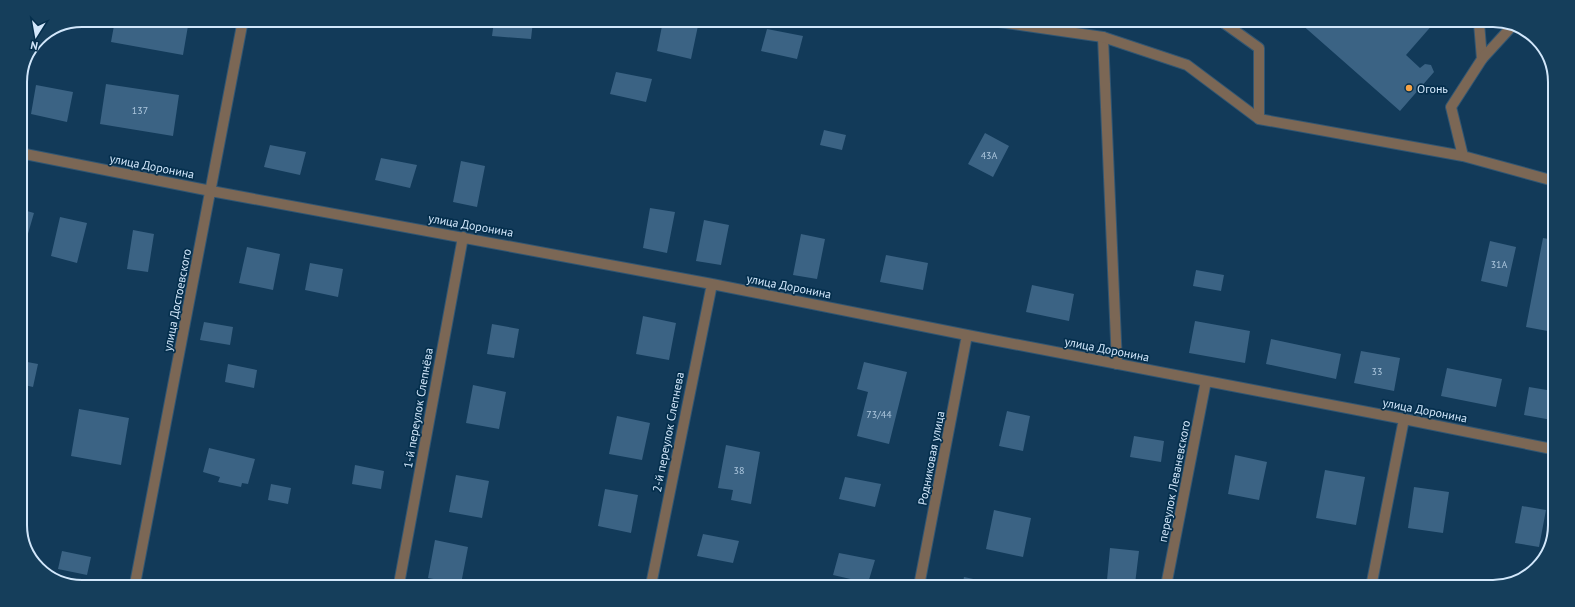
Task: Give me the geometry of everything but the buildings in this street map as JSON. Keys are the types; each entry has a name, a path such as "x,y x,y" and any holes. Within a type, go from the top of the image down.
{"street":[{"name":"улица Достоевского","path":"136,580 242,27"},
{"path":"1033,27 1103,37 1187,65 1259,119 1463,156 1548,179"},
{"path":"1230,27 1259,48 1259,119"},
{"path":"1479,27 1482,58"},
{"path":"1463,156 1450,107 1482,58 1509,30"},
{"path":"1103,37 1117,364"},
{"name":"улица Доронина","path":"27,154 211,191 712,284 1548,448"},
{"name":"1-й переулок Слепнёва","path":"400,580 463,237"},
{"name":"2-й переулок Слепнева","path":"652,580 712,284"},
{"name":"Родниковая улица","path":"920,580 967,335"},
{"name":"переулок Леваневского","path":"1167,580 1206,381"},
{"path":"1372,580 1404,419"}],"place":[{"name":"Огонь","path":"1409,88"}]}
